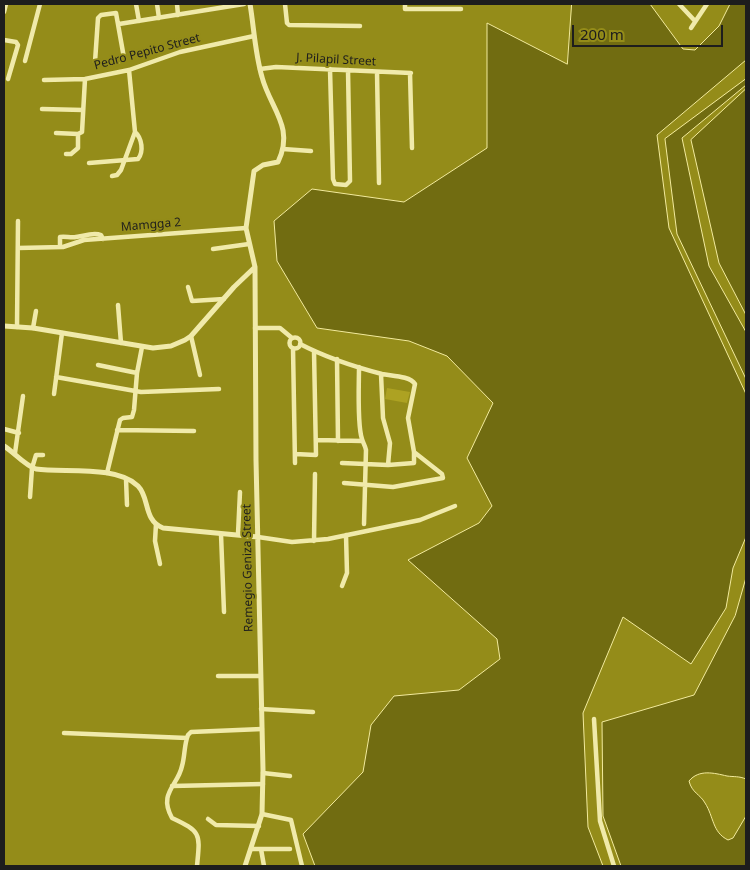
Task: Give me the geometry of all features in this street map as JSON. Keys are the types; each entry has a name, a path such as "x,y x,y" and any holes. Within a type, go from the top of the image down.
{"street":[{"path":"4,12 6,4"},
{"path":"25,61 40,4"},
{"path":"136,4 139,21"},
{"path":"157,4 159,18"},
{"path":"177,4 178,14"},
{"path":"199,4 200,11"},
{"path":"118,24 200,11 223,5 244,4"},
{"path":"4,326 33,328 142,347 171,346 191,336 255,267 246,228 254,171 262,165 278,162 283,149 284,135 281,120 262,80 250,4"},
{"path":"285,4 287,23 289,25 360,26"},
{"path":"405,4 405,9 461,9"},
{"path":"679,4 695,21"},
{"path":"691,28 707,4"},
{"path":"116,13 118,24 123,60 97,64 95,62 98,18 101,15 116,13"},
{"name":"Pedro Pepito Street","path":"44,80 85,79 129,70 180,52 254,36"},
{"path":"4,40 16,42 18,45 8,79"},
{"name":"J. Pilapil Street","path":"260,69 276,67 410,73 412,148"},
{"path":"330,69 333,179 335,184 346,185 350,181 348,70"},
{"path":"112,176 116,175 120,170 135,132 129,70"},
{"path":"377,72 379,183"},
{"path":"56,133 78,134 82,132 85,79"},
{"path":"42,109 83,110"},
{"path":"89,163 124,159 136,160 140,157 141,140 135,132"},
{"path":"66,154 71,154 78,148 78,134"},
{"path":"283,149 311,151"},
{"path":"17,327 18,221"},
{"name":"Mamgga 2","path":"18,248 60,247 84,240 246,228"},
{"path":"60,247 60,237 62,236 73,238 97,234 101,235 103,239"},
{"path":"213,249 250,244"},
{"name":"Remegio Geniza Street","path":"245,866 262,814 263,773 255,267"},
{"path":"188,287 192,301 224,299"},
{"path":"118,305 121,344"},
{"path":"33,328 36,312"},
{"path":"255,328 280,328 292,338 298,338 300,344 314,351 381,374 412,380 415,384 408,418 414,463"},
{"path":"54,394 62,333"},
{"path":"191,336 200,375"},
{"path":"292,338 290,344 293,348 295,463"},
{"path":"293,348 298,347 300,344"},
{"path":"107,473 121,419 132,417 134,410 137,374 142,347"},
{"path":"296,454 316,454 314,351"},
{"path":"337,359 338,441"},
{"path":"98,365 137,374"},
{"path":"359,367 360,420 362,441 365,444 366,463 364,524"},
{"path":"381,374 382,418 389,440 388,465"},
{"path":"56,377 135,392 219,388"},
{"path":"15,453 23,396"},
{"path":"4,429 19,433"},
{"path":"118,430 194,431"},
{"path":"317,440 362,441"},
{"path":"4,446 32,468 107,473 126,479 140,488 152,520 156,524 172,530 238,534 292,542 346,535 420,520 455,506"},
{"path":"344,482 393,487 443,478 442,474 414,452"},
{"path":"30,497 32,468 36,455 43,455"},
{"path":"342,462 388,465 427,462"},
{"path":"314,540 315,474"},
{"path":"126,479 127,505"},
{"path":"238,534 240,492"},
{"path":"156,524 155,542 160,564"},
{"path":"221,534 224,612"},
{"path":"342,586 347,573 346,535"},
{"path":"218,676 260,676"},
{"path":"262,709 313,712"},
{"path":"594,720 600,821 614,866"},
{"path":"197,866 200,851 197,834 190,826 170,815 168,798 182,768 187,738 191,732 262,729"},
{"path":"64,733 187,738"},
{"path":"263,773 290,776"},
{"path":"172,786 262,784"},
{"path":"262,814 292,820 302,866"},
{"path":"208,819 216,825 259,826"},
{"path":"251,849 290,849"},
{"path":"261,849 264,866"}],"shaded area":[{"path":"572,4 650,4 683,49 695,50 719,26 730,4 746,4 746,60 657,135 669,228 746,394 746,537 733,568 726,608 691,664 623,617 583,713 588,827 603,866 315,866 303,834 363,772 371,725 394,696 459,690 500,659 497,639 408,560 479,523 492,506 467,458 493,403 447,356 409,341 317,328 277,261 274,221 312,189 404,202 487,148 487,23 567,64"},
{"path":"746,79 746,85 682,138 709,266 746,332 746,379 677,234 665,139"},
{"path":"746,89 746,315 719,263 691,140"},
{"path":"387,388 410,392 407,403 385,399"},
{"path":"746,578 746,779 702,773 689,781 692,788 705,803 716,828 723,837 728,840 733,838 746,816 746,866 621,866 603,816 602,722 694,695 735,616"}]}
